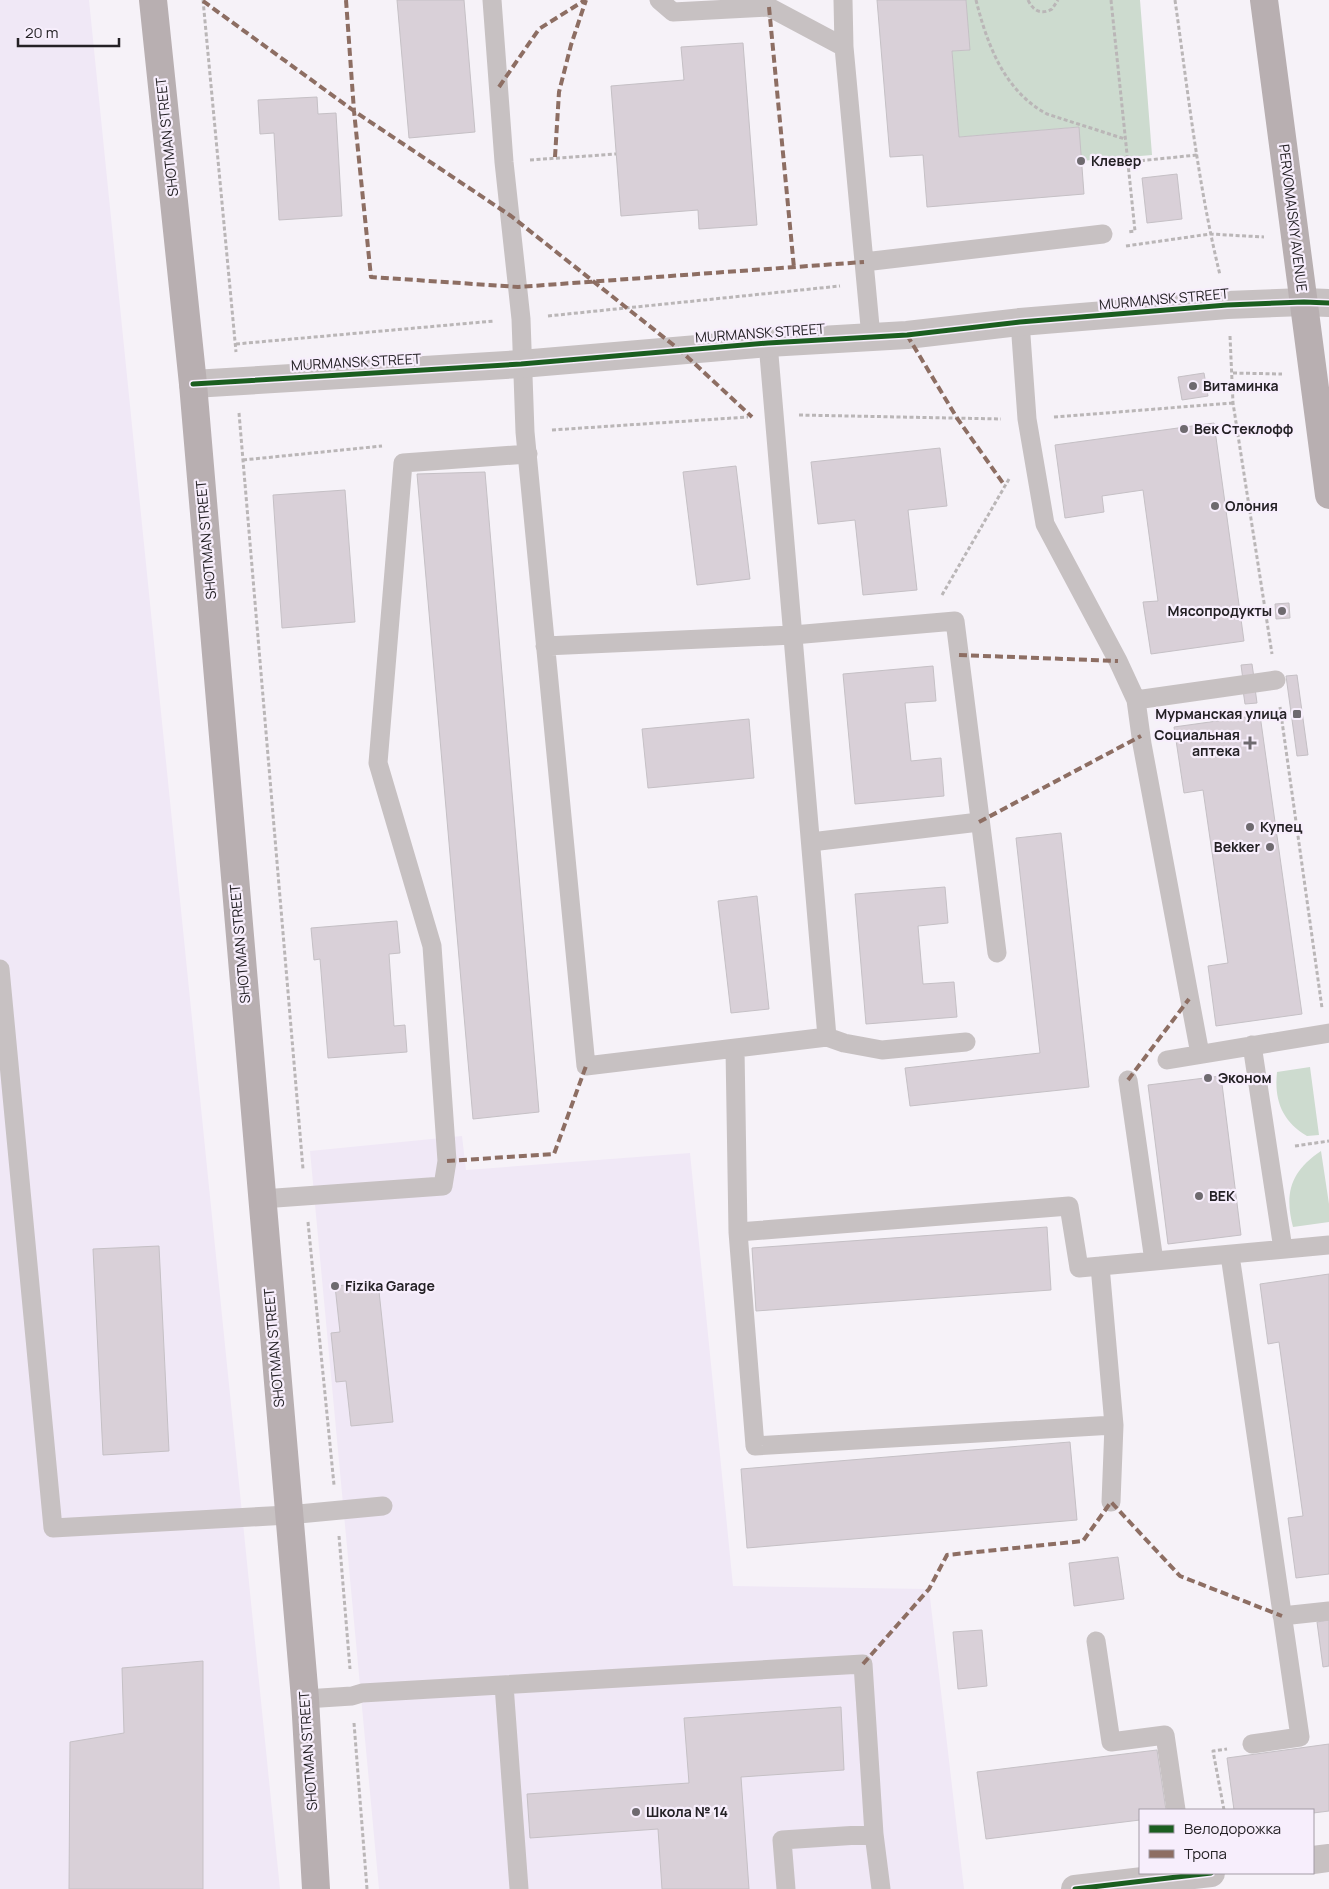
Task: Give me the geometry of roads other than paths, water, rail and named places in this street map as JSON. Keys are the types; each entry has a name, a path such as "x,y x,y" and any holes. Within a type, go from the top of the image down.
{"main road":[{"name":"SHOTMAN STREET","path":"153,0 193,384 305,1699 316,1889"},
{"name":"PERVOMAISKIY AVENUE","path":"1264,0 1316,303 1329,495"}],"street":[{"name":"MURMANSK STREET","path":"193,384 522,364 768,343 871,337 1020,322 1227,305 1316,303"},
{"path":"1314,1860 1329,1858"},
{"path":"1075,1889 1192,1878"}],"lane":[{"path":"492,0 504,162 521,319 525,432 586,1066 828,1038 844,1044 882,1050 966,1042"},
{"path":"659,0 673,12 769,7 844,47"},
{"path":"842,0 844,47 864,262 868,284 871,337"},
{"path":"864,262 1103,234"},
{"path":"1020,322 1027,419 1045,524 1118,661 1136,700 1142,744 1200,1054"},
{"path":"768,343 828,1038"},
{"path":"262,1200 305,1195 443,1186 448,1161 432,946 378,763 403,462 528,454"},
{"path":"545,646 793,634 955,621 997,953"},
{"path":"1136,700 1276,680"},
{"path":"811,842 979,822"},
{"path":"0,969 53,1528 288,1516 383,1506"},
{"path":"1167,1060 1328,1033"},
{"path":"1252,1045 1283,1249"},
{"path":"735,1049 738,1232 755,1446 1114,1425"},
{"path":"1128,1080 1154,1261"},
{"path":"738,1232 1069,1206 1079,1268 1329,1245"},
{"path":"1230,1254 1300,1737 1252,1744"},
{"path":"1100,1266 1114,1425 1111,1502"},
{"path":"1282,1616 1329,1611"},
{"path":"1096,1641 1111,1742 1165,1735 1176,1809"},
{"path":"305,1699 352,1696 362,1693 504,1684 863,1664 874,1834 881,1889"},
{"path":"504,1684 519,1889"},
{"path":"786,1889 782,1840 874,1834"}],"place":[{"name":"Клевер","path":"1081,161"},
{"name":"Витаминка","path":"1193,386"},
{"name":"Век Стеклофф","path":"1184,429"},
{"name":"Олония","path":"1215,506"},
{"name":"Мясопродукты","path":"1282,611"},
{"name":"Мурманская улица","path":"1297,714"},
{"name":"Социальная аптека","path":"1250,743"},
{"name":"Купец","path":"1250,827"},
{"name":"Bekker","path":"1270,847"},
{"name":"Эконом","path":"1208,1078"},
{"name":"ВЕК","path":"1199,1196"},
{"name":"Fizika Garage","path":"335,1286"},
{"name":"Школа № 14","path":"636,1812"}]}
